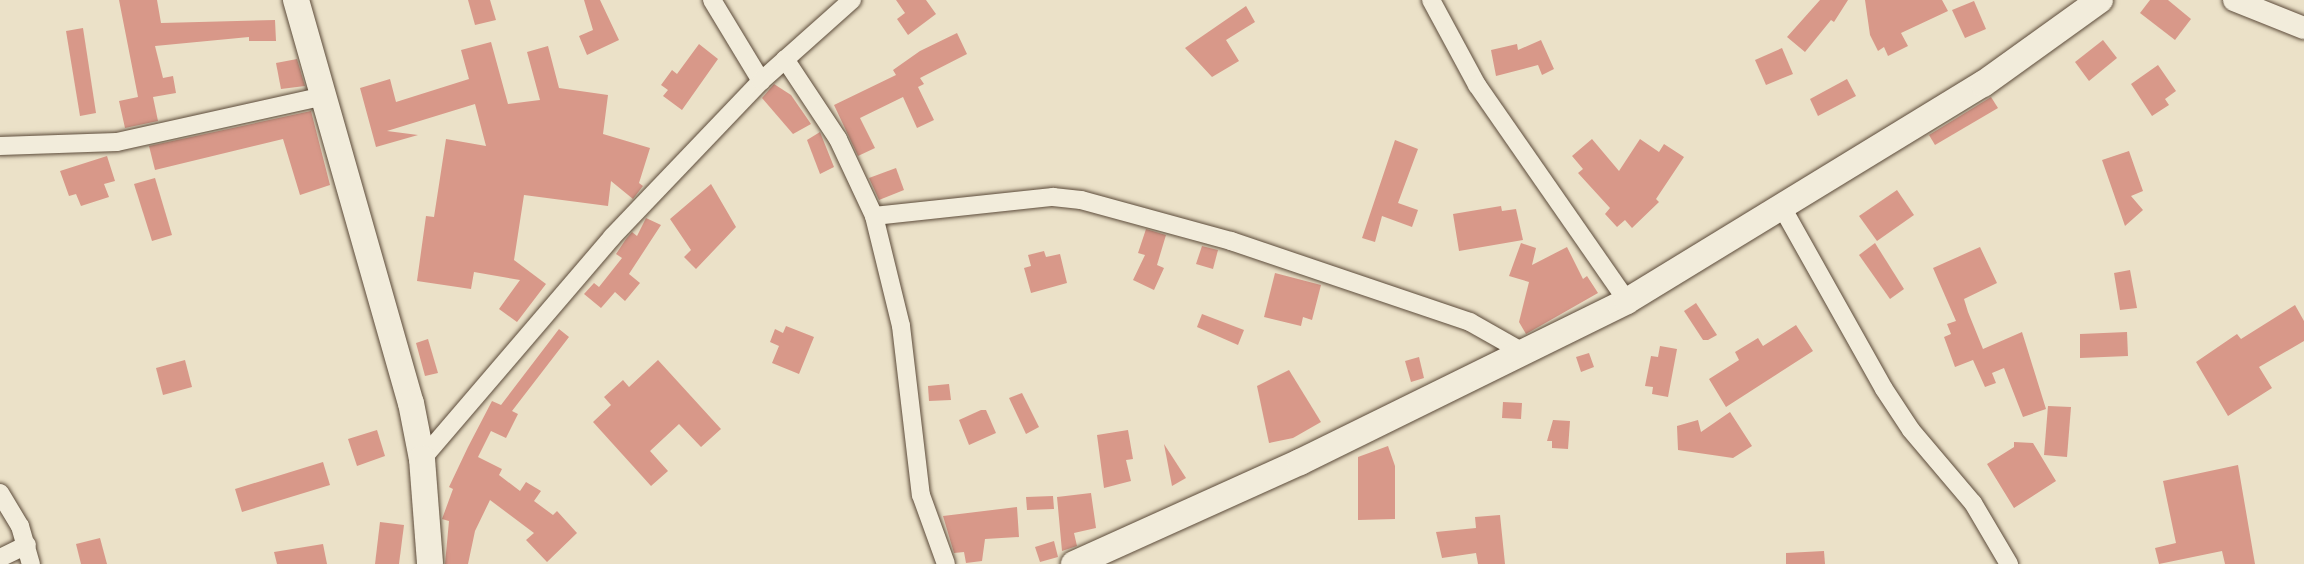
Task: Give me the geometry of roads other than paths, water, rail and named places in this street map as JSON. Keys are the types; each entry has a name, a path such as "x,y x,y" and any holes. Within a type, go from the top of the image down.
{"main road":[{"path":"296,0 411,403 422,459 430,564"},
{"path":"1074,564 1300,462 1627,301 1783,209 1983,84 2100,0"}],"street":[{"path":"712,0 761,81"},
{"path":"422,459 612,237 761,81 852,0"},
{"path":"1431,0 1477,85 1627,301"},
{"path":"2234,0 2304,28"},
{"path":"785,59 838,139 874,216 901,326 921,495 946,564"},
{"path":"0,146 117,142 325,96"},
{"path":"874,216 1053,197 1082,200 1231,241 1470,322 1523,352"},
{"path":"1783,209 1884,389 1911,430 1973,503 2008,564"},
{"path":"0,493 27,545 31,564"},
{"path":"0,558 27,545"}]}
